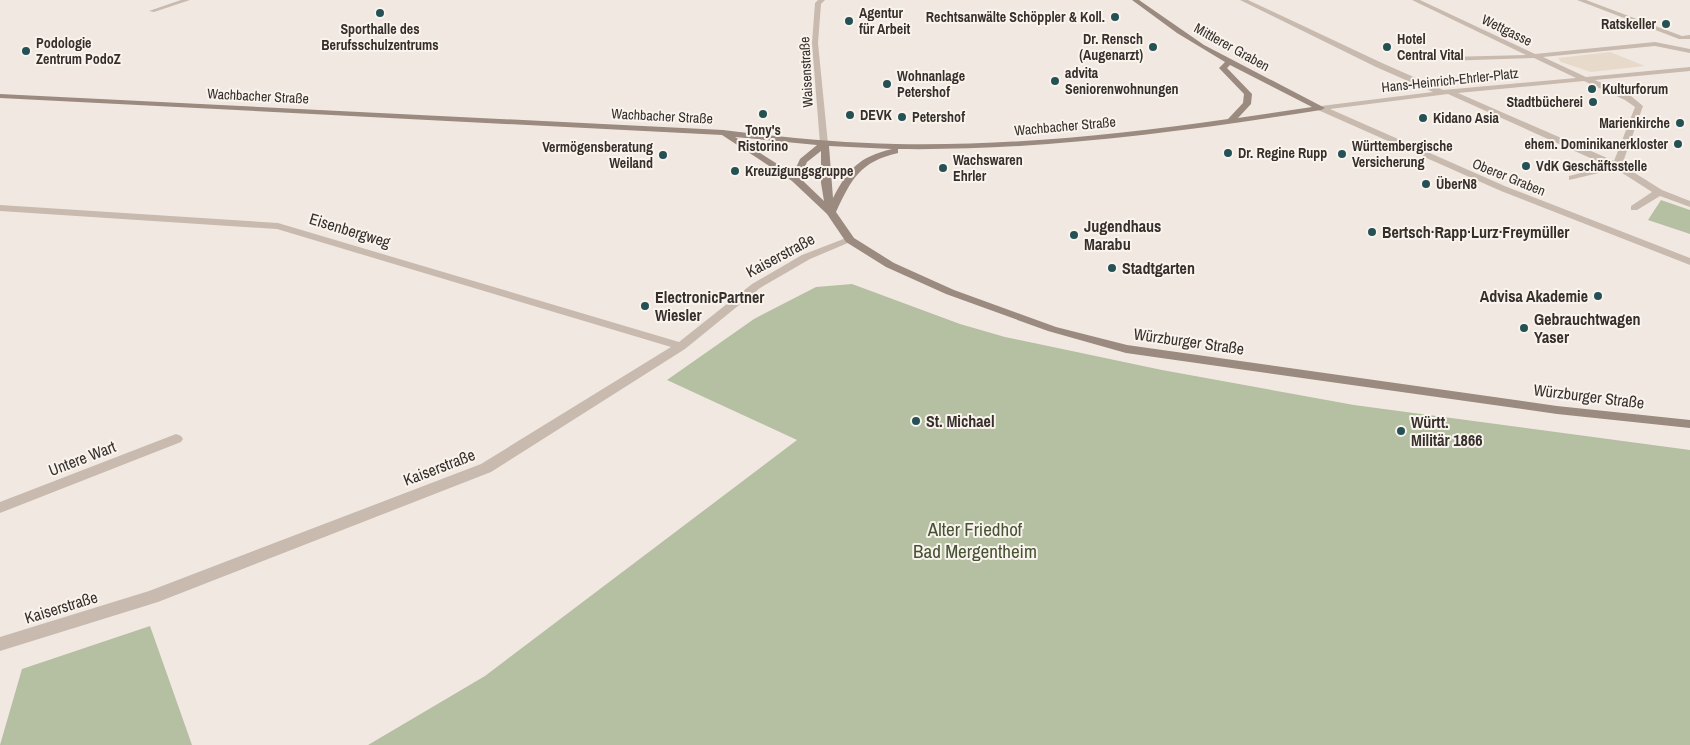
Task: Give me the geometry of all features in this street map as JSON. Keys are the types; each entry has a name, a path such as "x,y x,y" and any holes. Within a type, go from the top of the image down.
{"street":[{"path":"152,11 187,0"},
{"name":"Waisenstraße","path":"822,0 818,3 814,43 824,144"},
{"name":"Mittlerer Graben","path":"1135,0 1162,22 1228,63 1321,108"},
{"path":"1243,0 1379,66 1445,92 1616,166 1659,192 1690,204"},
{"name":"Wettgasse","path":"1415,0 1534,56"},
{"path":"1580,0 1680,38 1690,37"},
{"name":"Hans-Heinrich-Ehrler-Platz","path":"1680,38 1680,44 1687,50"},
{"name":"Hans-Heinrich-Ehrler-Platz","path":"1447,59 1534,56 1654,44 1687,50"},
{"name":"Hans-Heinrich-Ehrler-Platz","path":"1534,56 1583,78"},
{"path":"1228,63 1223,68 1248,94 1247,104 1230,122"},
{"name":"Hans-Heinrich-Ehrler-Platz","path":"1321,108 1445,92 1690,69"},
{"path":"1583,78 1628,98 1640,106 1616,166"},
{"name":"Wachbacher Straße","path":"0,96 723,133 824,144 917,147 1073,141 1230,122 1321,108"},
{"name":"Oberer Graben","path":"1321,108 1415,153 1512,194 1690,262"},
{"path":"723,133 795,179 831,212 852,172 869,158 917,147"},
{"path":"795,179 803,161 824,144"},
{"name":"Würzburger Straße","path":"824,144 827,162 826,183 831,212 850,240 890,265 950,292 1052,329 1126,349 1556,410 1690,424"},
{"path":"1572,178 1616,166"},
{"path":"1634,208 1659,192"},
{"name":"Eisenbergweg","path":"0,208 278,226 681,346"},
{"name":"Kaiserstraße","path":"0,644 152,597 486,468 681,346 756,286 806,257 850,240"},
{"name":"Untere Wart","path":"0,508 176,439"}],"green space":[{"path":"1661,200 1690,210 1690,234 1648,220"},
{"name":"Alter Friedhof Bad Mergentheim","path":"852,284 960,324 1005,337 1162,370 1354,405 1690,450 1690,745 368,745 485,676 797,440 667,380 754,319 816,287"},
{"path":"150,626 192,745 0,745 22,669"}],"shaded area":[{"path":"1610,52 1645,66 1591,72 1561,62 1558,58"}],"place":[{"name":"Sporthalle des Berufsschulzentrums","path":"380,13"},
{"name":"Rechtsanwälte Schöppler & Koll.","path":"1115,17"},
{"name":"Agentur für Arbeit","path":"849,21"},
{"name":"Ratskeller","path":"1666,24"},
{"name":"Dr. Rensch (Augenarzt)","path":"1153,47"},
{"name":"Hotel Central Vital","path":"1387,47"},
{"name":"Podologie Zentrum PodoZ","path":"26,51"},
{"name":"advita Seniorenwohnungen","path":"1055,81"},
{"name":"Wohnanlage Petershof","path":"887,84"},
{"name":"Kulturforum","path":"1592,89"},
{"name":"Stadtbücherei","path":"1593,102"},
{"name":"Tony's Ristorino","path":"763,114"},
{"name":"DEVK","path":"850,115"},
{"name":"Petershof","path":"902,117"},
{"name":"Kidano Asia","path":"1423,118"},
{"name":"Marienkirche","path":"1680,123"},
{"name":"ehem. Dominikanerkloster","path":"1678,144"},
{"name":"Dr. Regine Rupp","path":"1228,153"},
{"name":"Württembergische Versicherung","path":"1342,154"},
{"name":"Vermögensberatung Weiland","path":"663,155"},
{"name":"VdK Geschäftsstelle","path":"1526,166"},
{"name":"Wachswaren Ehrler","path":"943,168"},
{"name":"Kreuzigungsgruppe","path":"735,171"},
{"name":"ÜberN8","path":"1426,184"},
{"name":"Bertsch·Rapp·Lurz·Freymüller","path":"1372,232"},
{"name":"Jugendhaus Marabu","path":"1074,235"},
{"name":"Stadtgarten","path":"1112,268"},
{"name":"Advisa Akademie","path":"1598,296"},
{"name":"ElectronicPartner Wiesler","path":"645,306"},
{"name":"Gebrauchtwagen Yaser","path":"1524,328"},
{"name":"St. Michael","path":"916,421"},
{"name":"Württ. Militär 1866","path":"1401,431"}]}
